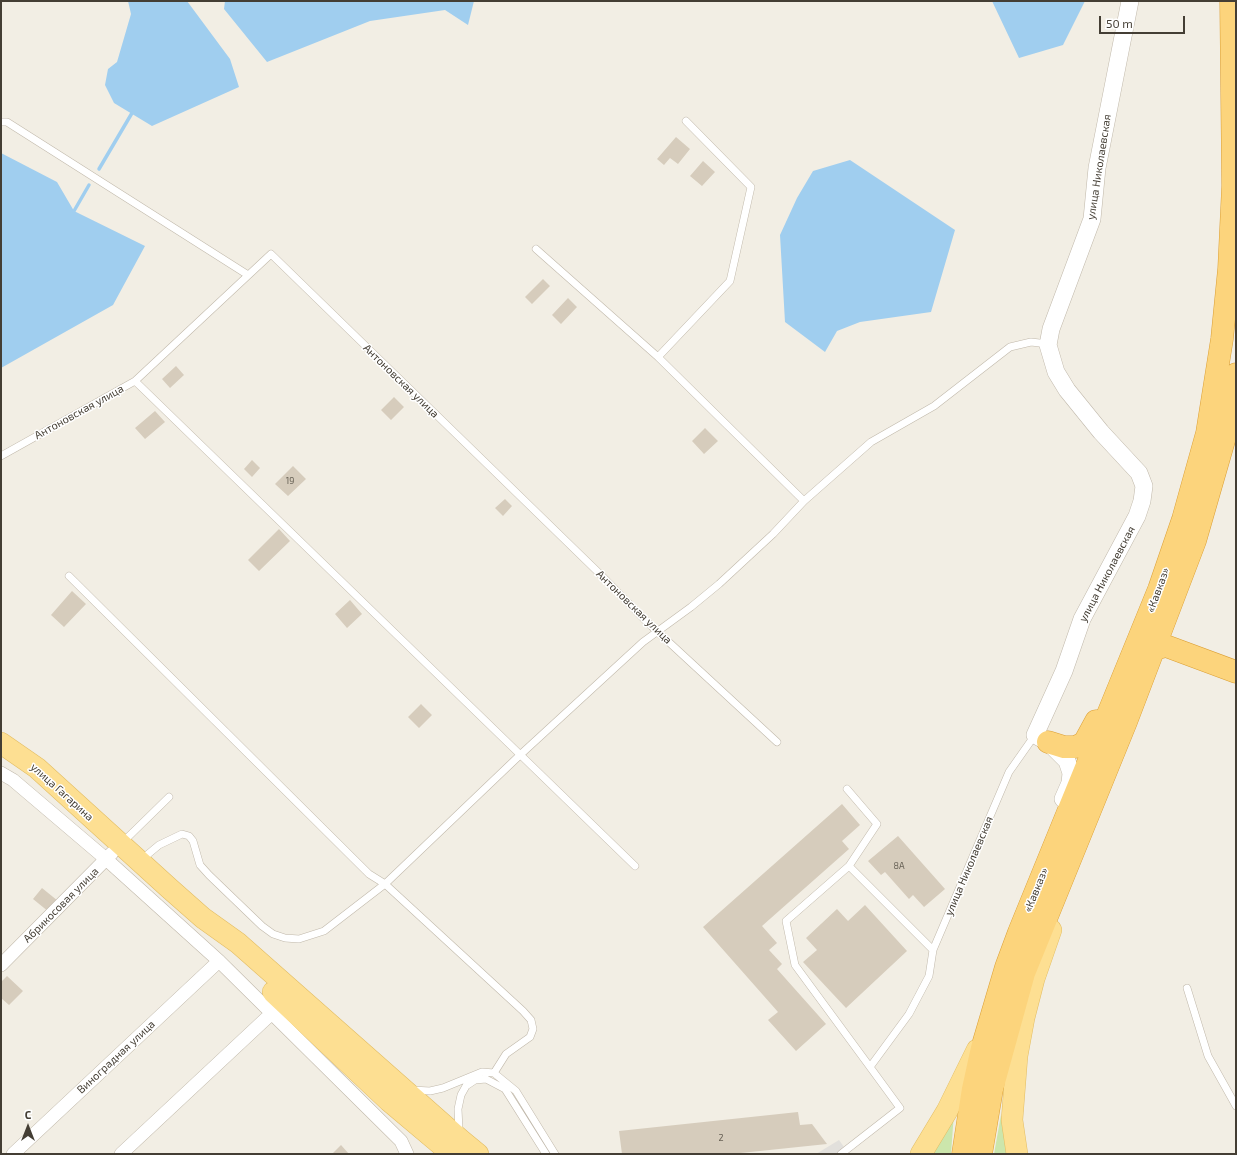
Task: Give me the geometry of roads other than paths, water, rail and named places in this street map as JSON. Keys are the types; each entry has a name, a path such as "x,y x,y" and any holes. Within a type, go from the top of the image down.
{"highway":[{"name":"«Кавказ»","path":"963,1154 973,1089 987,1029 1018,932 1132,658 1159,589 1185,512 1207,433 1216,386 1229,268 1233,186 1231,1"},
{"name":"«Кавказ»","path":"981,1154 992,1089 1024,973 1037,938 1161,643 1195,541 1225,437 1236,374"},
{"path":"1161,643 1236,672"},
{"path":"1041,739 1064,748 1075,747 1084,743 1121,667 1132,658"}],"main road":[{"name":"улица Гагарина","path":"1,743 37,768 139,862 204,918 230,950 394,1094"},
{"path":"1018,1154 1012,1120 1013,1092 1017,1056 1024,1018 1034,979 1088,817"},
{"path":"922,1154 947,1111 987,1029"},
{"path":"394,1094 462,1150 478,1154"},
{"path":"394,1094 413,1130 439,1154"}],"street":[{"name":"улица Николаевская","path":"1041,739 1082,619 1137,516 1142,502 1144,486 1139,473 1101,432 1067,390 1056,372 1048,344 1051,329 1092,219 1097,168 1130,1"},
{"path":"1041,739 1067,760 1071,773 1070,783 1057,813 1058,835"},
{"path":"1,773 13,780 106,859 219,961 401,1141 407,1154"},
{"name":"Абрикосовая улица","path":"1,965 121,844"},
{"name":"Виноградная улица","path":"14,1154 219,961"},
{"path":"121,1154 272,1013"}],"lane":[{"path":"658,357 730,281 751,187 686,121"},
{"path":"1,122 8,122 248,275"},
{"path":"536,249 658,357 804,501"},
{"name":"Антоновская улица","path":"1,456 135,381 271,254 601,575 646,621 777,742"},
{"path":"139,862 159,845 182,834 190,836 200,864 209,875 262,926 273,934 285,938 298,939 324,931 385,884 520,755 642,642 719,584 773,534 804,501 871,442 934,406 1010,347 1031,342 1048,344"},
{"path":"135,381 635,866"},
{"path":"69,576 369,874 385,884 531,1020 533,1029 530,1037 506,1054 494,1073"},
{"name":"улица Николаевская","path":"870,1067 909,1014 929,976 933,950 1009,772 1041,739"},
{"path":"842,1154 900,1108 795,965 786,921 849,866 877,824 847,790"},
{"path":"121,844 169,797"},
{"path":"849,866 933,950"},
{"path":"1187,988 1208,1056 1236,1106"},
{"path":"394,1094 430,1091 482,1072 494,1073 516,1091 555,1154"},
{"path":"462,1150 457,1123 461,1095 466,1086 475,1080 486,1079 505,1089 546,1154"}],"water":[{"path":"128,1 187,1 230,59 239,87 152,126 114,103 105,85 108,69 117,62 131,14"},
{"path":"225,1 474,1 468,25 445,10 370,21 267,62 224,9"},
{"path":"992,1 1085,1 1063,45 1019,58"},
{"path":"1,153 57,182 74,211 145,246 113,305 1,368"},
{"path":"850,160 955,230 931,312 860,322 837,331 825,352 785,322 780,235 797,198 813,171"}],"waterway":[{"path":"99,169 132,113"},
{"path":"74,211 89,185"}]}
